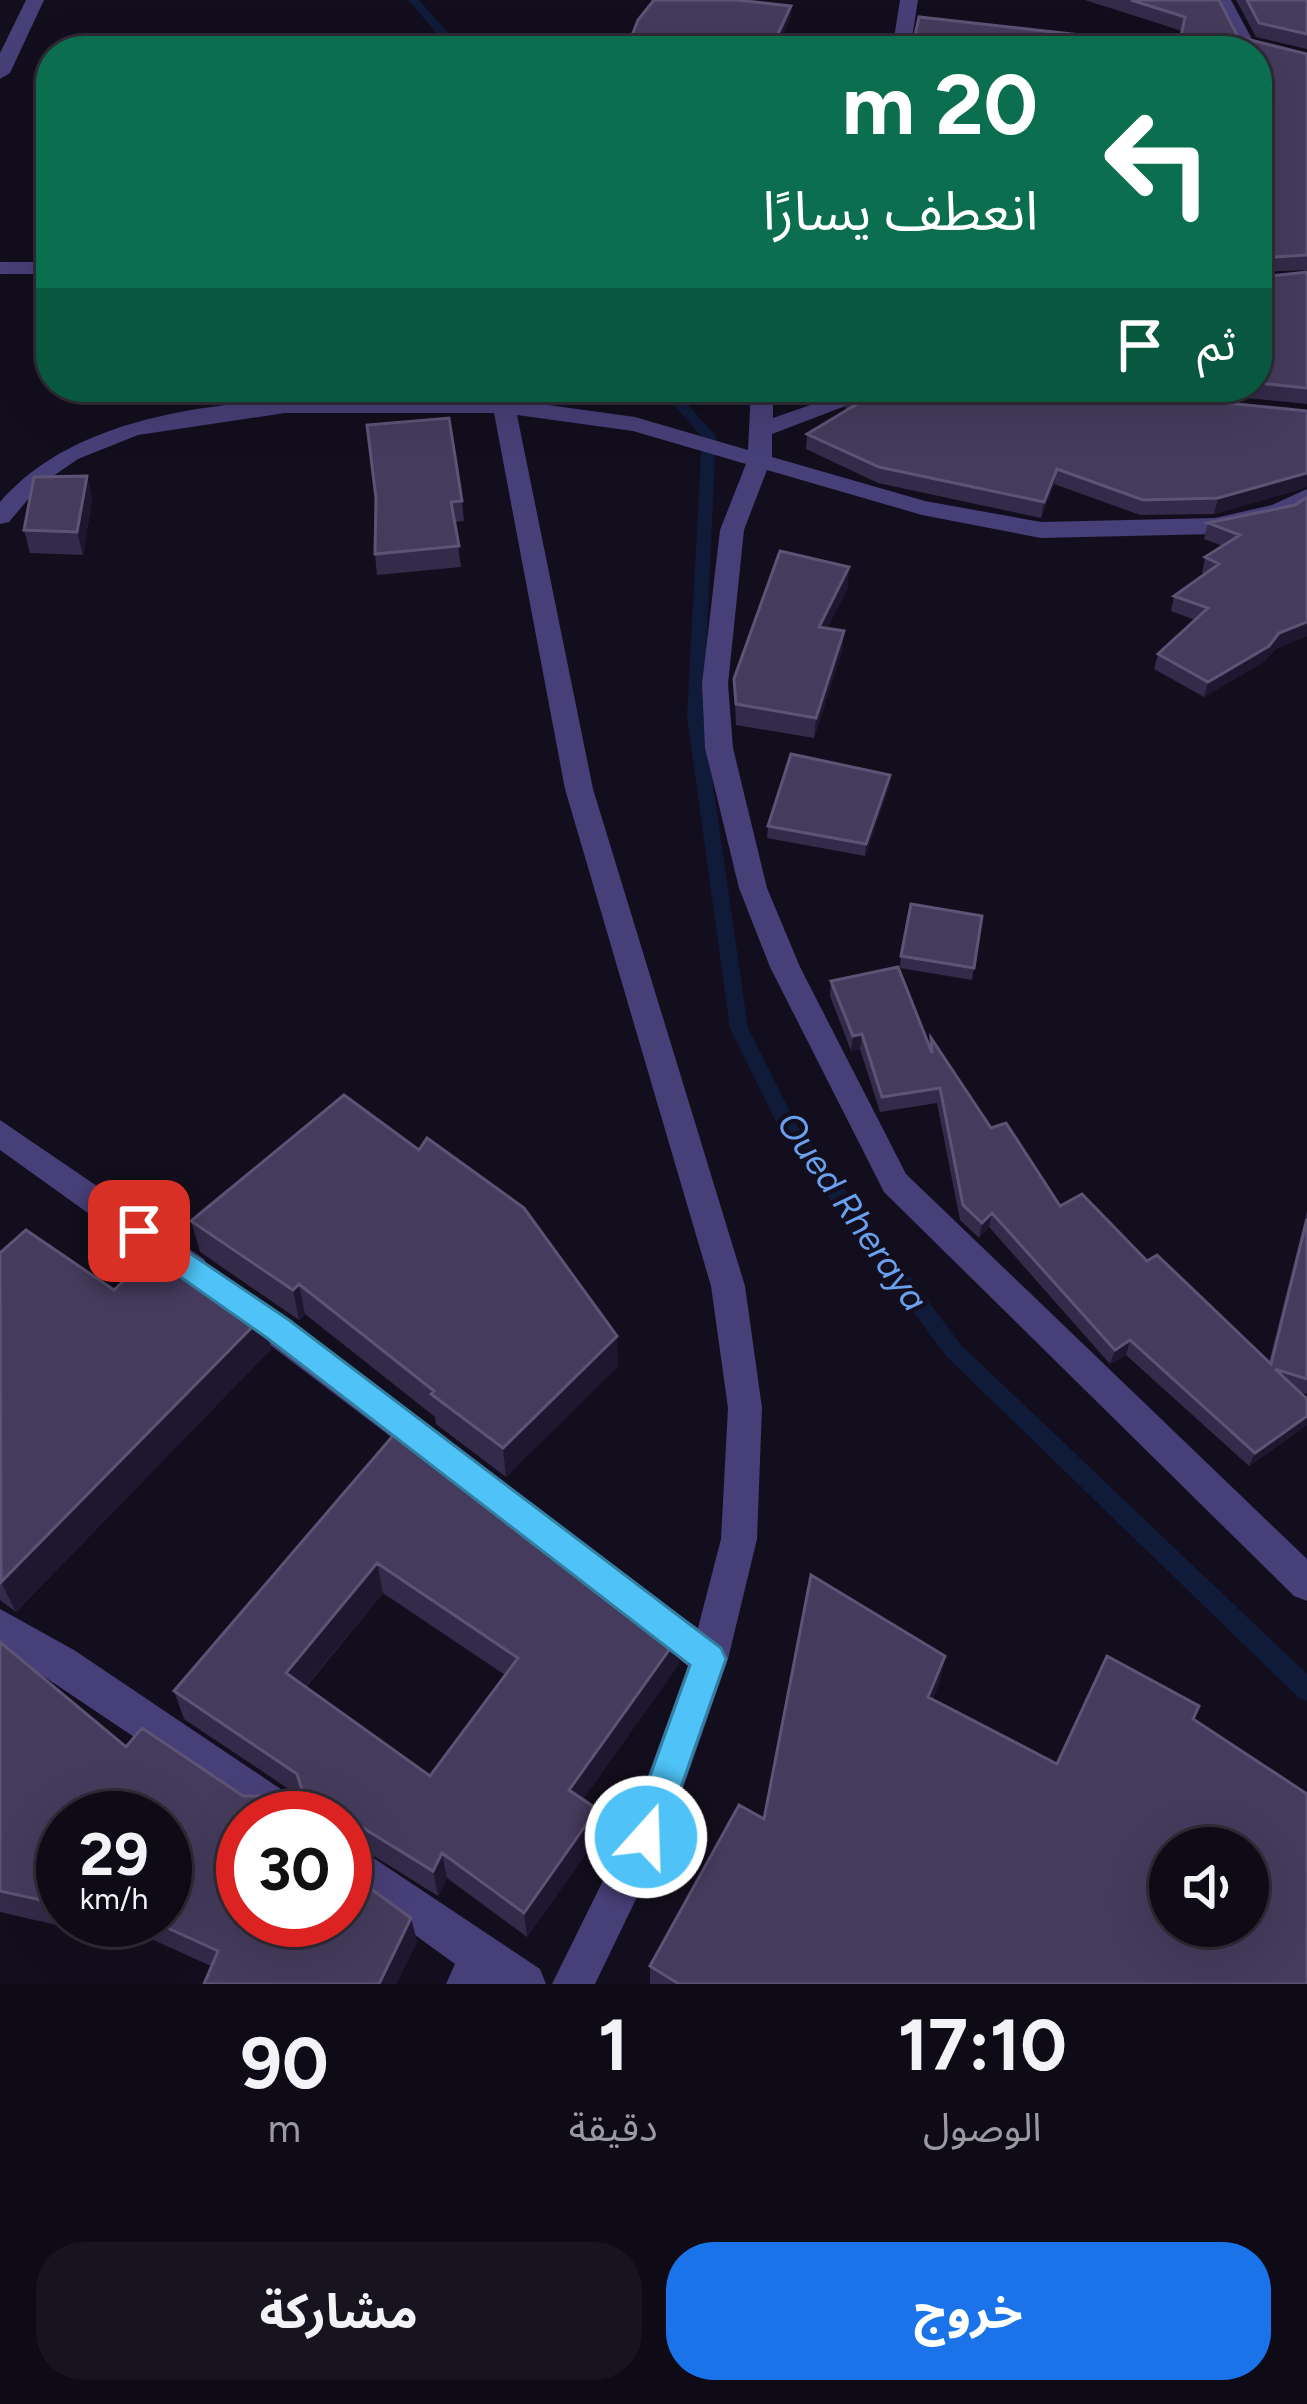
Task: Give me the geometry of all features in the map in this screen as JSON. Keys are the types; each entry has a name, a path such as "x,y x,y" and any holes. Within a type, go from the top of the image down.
{"street":[{"path":"0,74 35,0"},
{"path":"903,36 909,0"},
{"path":"1222,0 1241,36"},
{"path":"1272,51 1307,60"},
{"path":"0,268 36,268"},
{"path":"0,518 32,480 70,454 133,429 285,406 371,402"},
{"path":"500,402 579,789 728,1286 745,1408 740,1517 709,1659 646,1837 573,1984"},
{"path":"528,402 717,445 760,444 922,508 1041,530 1215,526 1280,511 1307,496"},
{"path":"761,402 760,444 732,530 715,684 718,748 753,888 784,968 895,1184 1307,1584"},
{"path":"760,444 851,402"},
{"path":"0,1133 278,1329 465,1472"},
{"path":"615,1587 709,1659"},
{"path":"0,1628 62,1663 249,1791"},
{"path":"372,1882 474,1971 525,1984"}],"building":[{"path":"654,0 737,0 791,6 777,36 632,36"},
{"path":"1131,0 1219,0 1237,36 1181,36 1185,17"},
{"path":"1247,0 1307,0 1307,34 1259,23"},
{"path":"919,17 1089,36 915,36"},
{"path":"1272,45 1307,54 1307,255 1272,257"},
{"path":"1307,272 1307,388 1272,384 1272,276"},
{"path":"860,402 1216,402 1307,411 1307,473 1218,498 1143,500 1057,469 1044,502 879,467 807,434"},
{"path":"449,418 462,501 451,502 459,546 375,554 376,498 367,425"},
{"path":"87,476 77,532 24,530 34,477"},
{"path":"1307,497 1307,622 1279,633 1269,646 1208,682 1158,654 1208,608 1174,596 1219,564 1205,557 1240,535 1208,523 1295,505"},
{"path":"780,551 849,567 819,627 844,631 816,718 736,704 734,679"},
{"path":"791,754 890,775 866,844 768,826"},
{"path":"911,904 982,916 974,968 901,956"},
{"path":"898,967 932,1053 931,1038 991,1128 1006,1123 1060,1206 1082,1194 1147,1261 1157,1255 1271,1364 1307,1219 1307,1379 1275,1369 1307,1399 1307,1416 1255,1453 1130,1340 1115,1350 992,1213 982,1223 963,1205 940,1088 882,1097 862,1034 853,1036 831,981"},
{"path":"344,1095 419,1150 427,1138 524,1208 617,1336 503,1448 299,1284 293,1290 191,1221"},
{"path":"26,1230 114,1290 162,1244 263,1316 1,1582 0,1253"},
{"path":"403,1424 679,1636 569,1790 597,1809 524,1913 442,1853 433,1871 372,1833 372,1791 302,1791 297,1774 174,1691","holes":["377,1563 518,1658 430,1776 286,1673"]},
{"path":"811,1575 945,1656 928,1697 1057,1764 1107,1656 1199,1706 1193,1719 1307,1794 1307,1984 679,1984 650,1966 739,1805 764,1819"},
{"path":"0,1642 126,1747 142,1728 236,1791 216,1791 216,1947 372,1947 372,1890 411,1918 379,1984 204,1984 218,1951 192,1939 192,1791 36,1791 36,1899 0,1891"}],"waterway":[{"name":"Oued Rheraya","path":"413,0 445,36"},
{"name":"Oued Rheraya","path":"678,402 709,436 695,716 739,1028 790,1131 954,1351 1307,1690"}],"route":[{"path":"139,1231 278,1329 709,1659 646,1837"}]}
